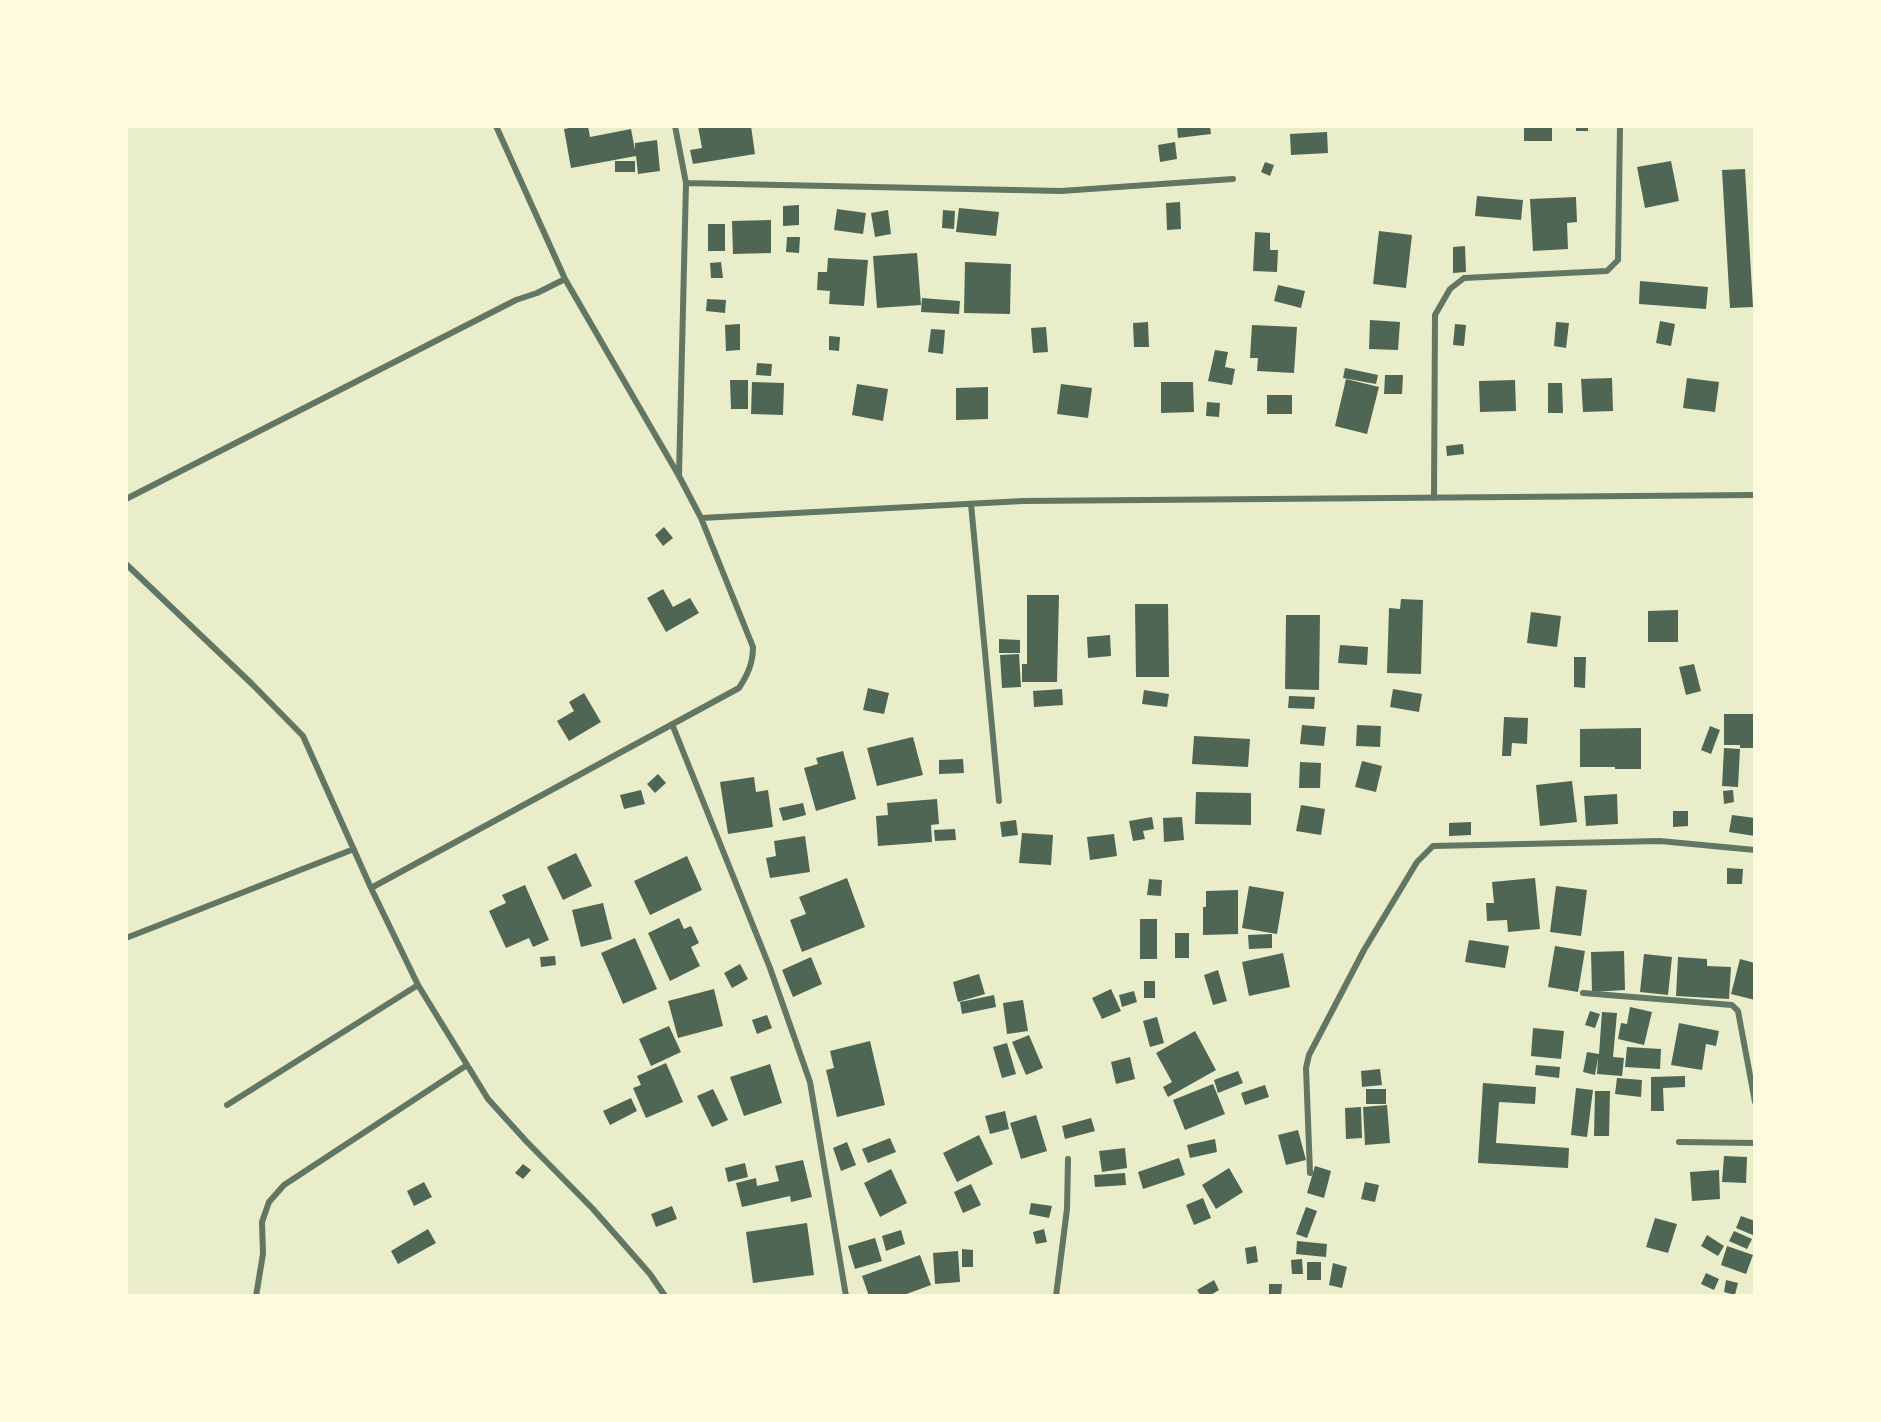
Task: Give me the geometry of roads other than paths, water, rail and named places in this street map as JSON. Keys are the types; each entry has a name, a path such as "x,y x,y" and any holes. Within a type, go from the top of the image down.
{"street":[{"path":"371,888 740,688 753,659 750,635 701,518 565,279 496,126"},
{"path":"675,126 686,183 679,476"},
{"path":"1434,498 1435,315 1450,289 1464,278 1607,271 1618,260 1620,126"},
{"path":"686,183 1061,190 1233,179"},
{"path":"126,499 516,300 537,293 565,279"},
{"path":"701,518 1023,501 1755,495"},
{"path":"971,504 999,801"},
{"path":"126,564 303,736 371,888 418,985 488,1099 593,1209 650,1274 664,1296"},
{"path":"672,724 770,968 810,1082 846,1296"},
{"path":"1310,1173 1306,1068 1309,1055 1364,950 1418,862 1433,846 1660,841 1755,850"},
{"path":"126,938 354,849"},
{"path":"227,1105 418,985"},
{"path":"1583,993 1732,1005 1738,1011 1755,1102"},
{"path":"256,1296 263,1254 262,1222 269,1202 284,1185 467,1065"},
{"path":"1679,1143 1755,1143"},
{"path":"1056,1296 1067,1209 1068,1159"}]}
